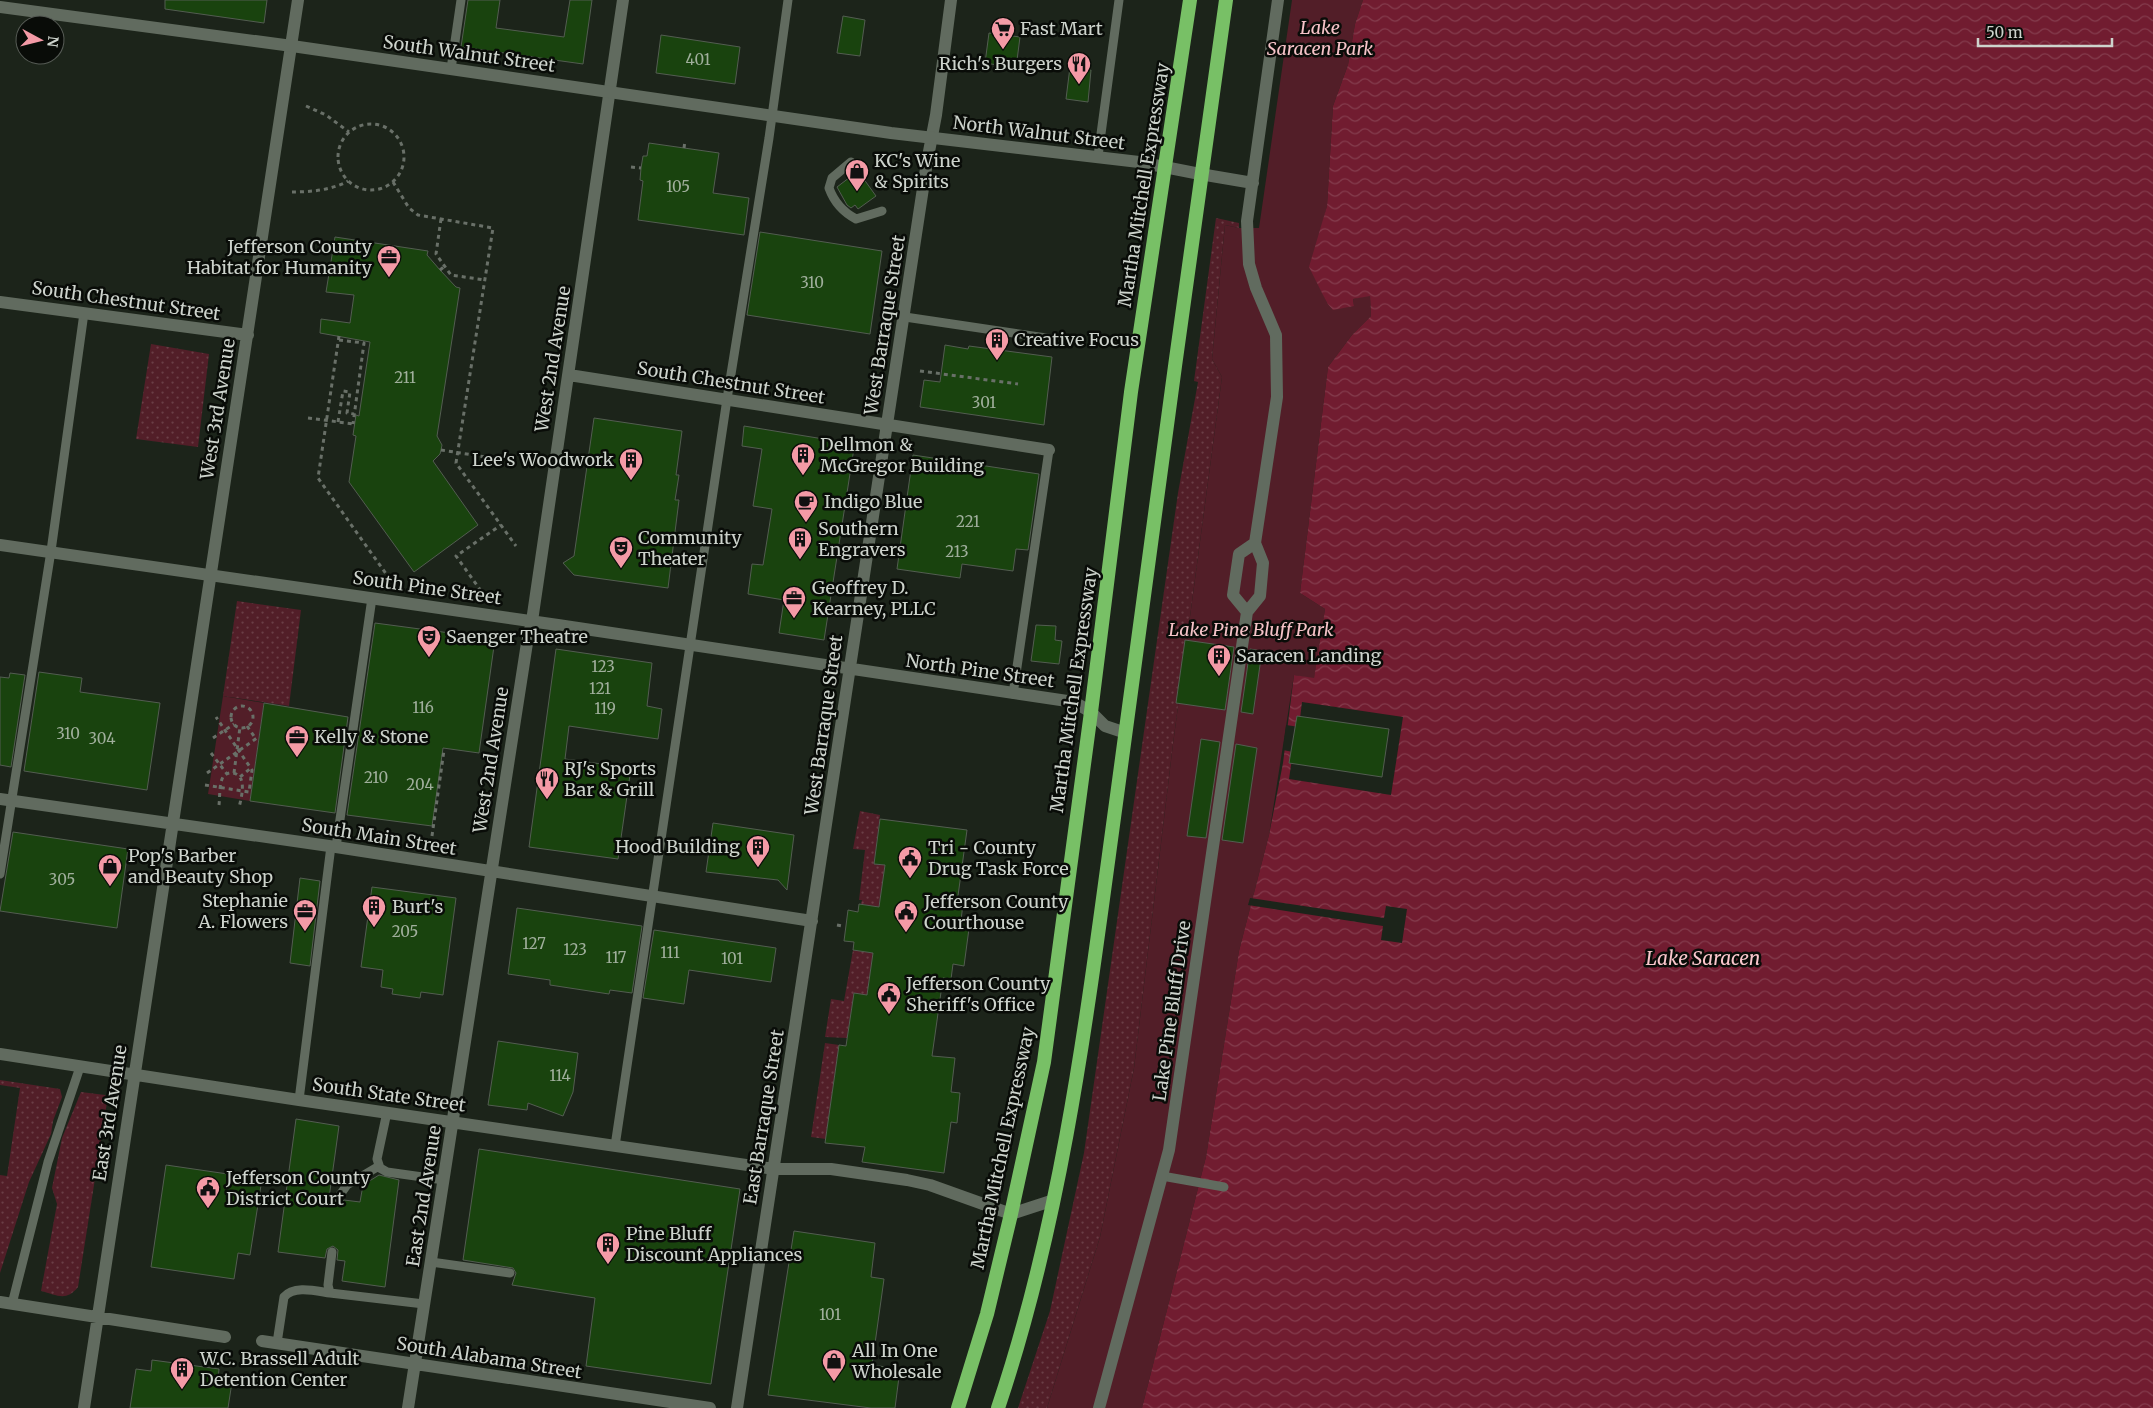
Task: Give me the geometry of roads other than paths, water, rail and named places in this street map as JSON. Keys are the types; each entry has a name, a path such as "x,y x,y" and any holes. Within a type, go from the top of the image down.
{"highway":[{"name":"Martha Mitchell Expressway","path":"958,1408 986,1314 1011,1214 1044,1062 1091,712 1131,392 1190,0"},
{"path":"998,1408 1028,1308 1054,1200 1084,1036 1200,174 1226,0"}],"street":[{"name":"West 3rd Avenue","path":"173,823 298,0"},
{"name":"West 2nd Avenue","path":"492,872 569,375 623,0"},
{"name":"West Barraque Street","path":"812,921 932,138 951,0"},
{"name":"Lake Pine Bluff Drive","path":"1099,1408 1170,1150 1247,612 1260,596 1264,563 1255,543 1277,388 1276,336 1256,288 1249,264 1247,221 1278,0"},
{"name":"South Walnut Street","path":"0,7 292,46 932,138"},
{"name":"North Walnut Street","path":"932,138 1098,156 1253,183"},
{"name":"South Chestnut Street","path":"0,302 248,335"},
{"name":"South Chestnut Street","path":"569,375 1049,450"},
{"path":"1247,612 1234,595 1239,554 1255,543"},
{"name":"South Pine Street","path":"0,545 691,644 850,669"},
{"name":"North Pine Street","path":"850,669 1074,702 1091,712 1105,726 1126,733"},
{"name":"South Main Street","path":"6,799 334,847 812,921"},
{"name":"East 3rd Avenue","path":"84,1408 173,823"},
{"name":"East 2nd Avenue","path":"408,1408 492,872"},
{"name":"East Barraque Street","path":"737,1408 812,921"},
{"name":"South State Street","path":"0,1054 299,1100 774,1169 831,1169 907,1180 930,1185 1011,1214"},
{"path":"1011,1214 1054,1200"},
{"path":"6,1303 225,1337"},
{"name":"South Alabama Street","path":"262,1341 710,1408"}],"lane":[{"path":"451,69 461,0"},
{"path":"615,1146 727,399 773,114 788,0"},
{"path":"1098,156 1119,0"},
{"path":"851,162 832,178 829,188 832,198 846,214 856,219 882,211"},
{"path":"0,874 6,799 51,551 84,313"},
{"path":"904,317 1053,339"},
{"path":"1013,694 1049,450"},
{"path":"299,1100 334,847 372,598"},
{"path":"6,1303 48,1162 80,1067"},
{"path":"387,1112 377,1159 379,1166 387,1172 444,1180"},
{"path":"337,1199 347,1185 379,1166"},
{"path":"1162,1176 1224,1187"},
{"path":"330,1293 328,1285 332,1252"},
{"path":"431,1262 510,1273"},
{"path":"277,1343 284,1297 288,1292 295,1290 424,1304"}],"water":[{"name":"Lake Saracen","path":"1363,0 2153,0 2153,1408 1142,1408 1206,1157 1239,951 1269,835 1283,763 1294,675 1314,678 1325,609 1300,593 1328,367 1352,335 1371,316 1370,296 1353,299 1354,306 1333,310 1327,303 1309,267 1327,206 1333,106 1348,65 1355,24"}],"place":[{"name":"Fast Mart","path":"1003,50"},
{"name":"Rich's Burgers","path":"1079,85"},
{"name":"KC's Wine & Spirits","path":"857,192"},
{"name":"Jefferson County Habitat for Humanity","path":"389,278"},
{"name":"Creative Focus","path":"997,361"},
{"name":"Dellmon & McGregor Building","path":"803,476"},
{"name":"Lee's Woodwork","path":"631,481"},
{"name":"Indigo Blue","path":"806,523"},
{"name":"Southern Engravers","path":"800,560"},
{"name":"Community Theater","path":"621,569"},
{"name":"Geoffrey D. Kearney, PLLC","path":"794,619"},
{"name":"Saenger Theatre","path":"429,658"},
{"name":"Saracen Landing","path":"1219,677"},
{"name":"Kelly & Stone","path":"297,758"},
{"name":"RJ's Sports Bar & Grill","path":"547,800"},
{"name":"Hood Building","path":"758,868"},
{"name":"Tri - County Drug Task Force","path":"910,879"},
{"name":"Pop's Barber and Beauty Shop","path":"110,887"},
{"name":"Burt's","path":"374,928"},
{"name":"Stephanie A. Flowers","path":"305,932"},
{"name":"Jefferson County Courthouse","path":"906,933"},
{"name":"Jefferson County Sheriff's Office","path":"889,1015"},
{"name":"Jefferson County District Court","path":"208,1209"},
{"name":"Pine Bluff Discount Appliances","path":"608,1265"},
{"name":"All In One Wholesale","path":"834,1382"},
{"name":"W.C. Brassell Adult Detention Center","path":"182,1390"}],"park label":[{"name":"Lake Saracen Park","path":"1320,38"},
{"name":"Lake Pine Bluff Park","path":"1251,630"}]}
